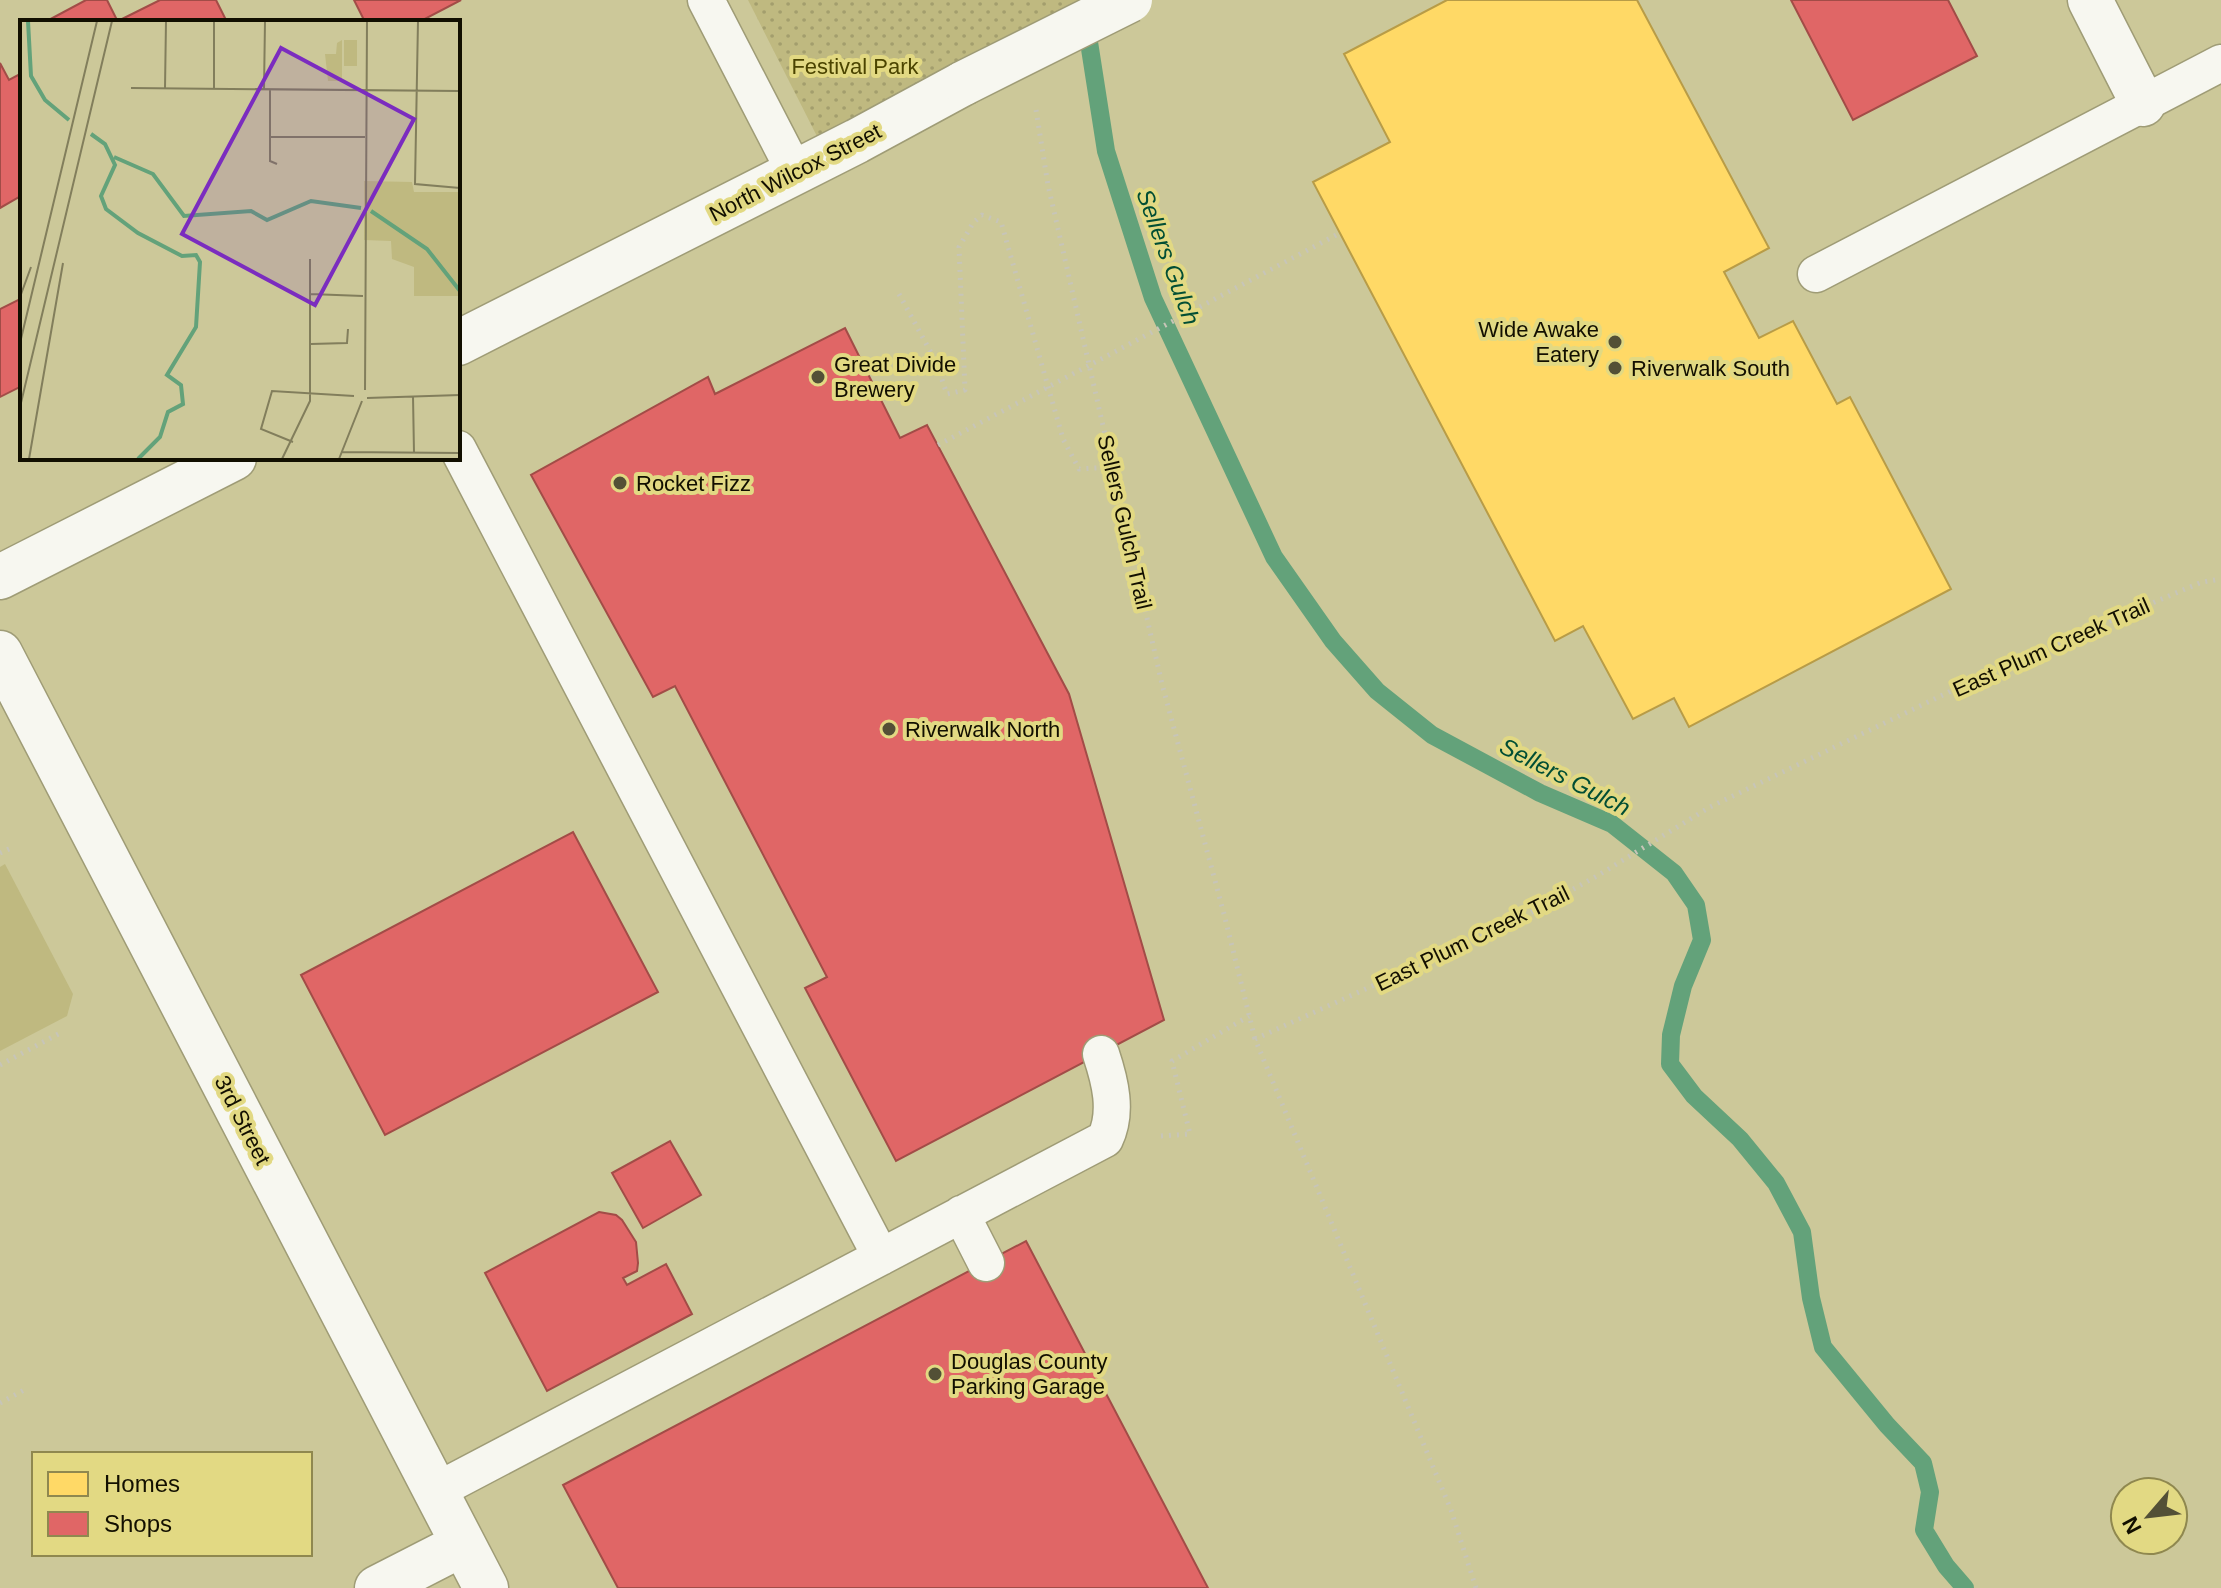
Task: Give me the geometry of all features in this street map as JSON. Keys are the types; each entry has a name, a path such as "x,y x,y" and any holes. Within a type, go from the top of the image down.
{"street":[{"name":"North Wilcox Street","path":"460,342 1130,0"},
{"path":"2090,0 2143,104"},
{"path":"0,577 230,460"},
{"name":"3rd Street","path":"0,653 486,1588"},
{"path":"377,1588 463,1544"}],"lane":[{"path":"706,0 795,172"},
{"path":"1816,274 2221,63"},
{"path":"460,453 881,1257"},
{"path":"436,1491 1105,1139 1112,1109 1110,1081 1101,1054"},
{"path":"961,1214 986,1263"}],"path":[{"name":"Sellers Gulch Trail","path":"1035,108 1048,185 1162,684 1255,1039"},
{"path":"899,294 935,360 947,394 965,390 959,247 973,223 982,215 1001,222 1063,439 1079,469 1113,467"},
{"path":"938,445 1340,233"},
{"name":"East Plum Creek Trail","path":"1255,1039 1516,921 1710,807 2003,666 2202,582 2221,579"},
{"path":"0,853 11,848"},
{"path":"1105,1139 1190,1134 1172,1061 1249,1016"},
{"path":"0,1065 62,1032"},
{"path":"1255,1039 1451,1510 1476,1588"},
{"path":"0,1403 26,1389"}],"green space":[{"name":"Festival Park","path":"748,0 1128,0 827,156"},
{"path":"5,864 73,994 67,1016 0,1051 0,867"}],"building: Homes":[{"name":"Riverwalk South","path":"1447,0 1637,0 1769,248 1724,272 1759,338 1793,321 1837,404 1850,397 1951,589 1689,727 1674,698 1633,719 1583,626 1555,641 1313,182 1390,142 1344,54"}],"building: Shops":[{"path":"86,0 107,0 117,20 49,20"},
{"path":"160,0 216,0 226,20 120,20"},
{"path":"354,0 461,0 423,20 364,20"},
{"path":"1791,0 1948,0 1977,56 1853,120"},
{"path":"0,63 9,80 20,74 20,197 0,208"},
{"path":"20,299 20,387 0,397 0,309"},
{"name":"Riverwalk North","path":"845,328 900,438 927,425 1069,694 1164,1020 896,1161 805,988 827,977 675,686 653,697 531,475 708,377 715,394"},
{"path":"573,832 658,992 385,1135 301,975"},
{"path":"670,1141 701,1195 643,1228 612,1173"},
{"path":"599,1212 616,1215 636,1242 637,1271 623,1278 627,1285 666,1264 692,1314 547,1391 485,1273"},
{"name":"Douglas County Parking Garage","path":"1026,1241 1208,1588 618,1588 563,1485"}],"waterway":[{"name":"Sellers Gulch","path":"1086,23 1106,151 1153,298 1274,557 1333,641 1377,691 1432,735 1540,793 1612,824 1674,873 1696,905 1702,940 1683,986 1671,1035 1670,1064 1694,1096 1740,1139 1776,1183 1802,1232 1811,1298 1823,1347 1887,1425 1923,1463 1930,1492 1924,1530 1946,1566 1965,1588"}],"place":[{"name":"Wide Awake Eatery","path":"1615,342"},
{"name":"Riverwalk South","path":"1615,368"},
{"name":"Great Divide Brewery","path":"818,377"},
{"name":"Rocket Fizz","path":"620,483"},
{"name":"Riverwalk North","path":"889,729"},
{"name":"Douglas County Parking Garage","path":"935,1374"}]}
